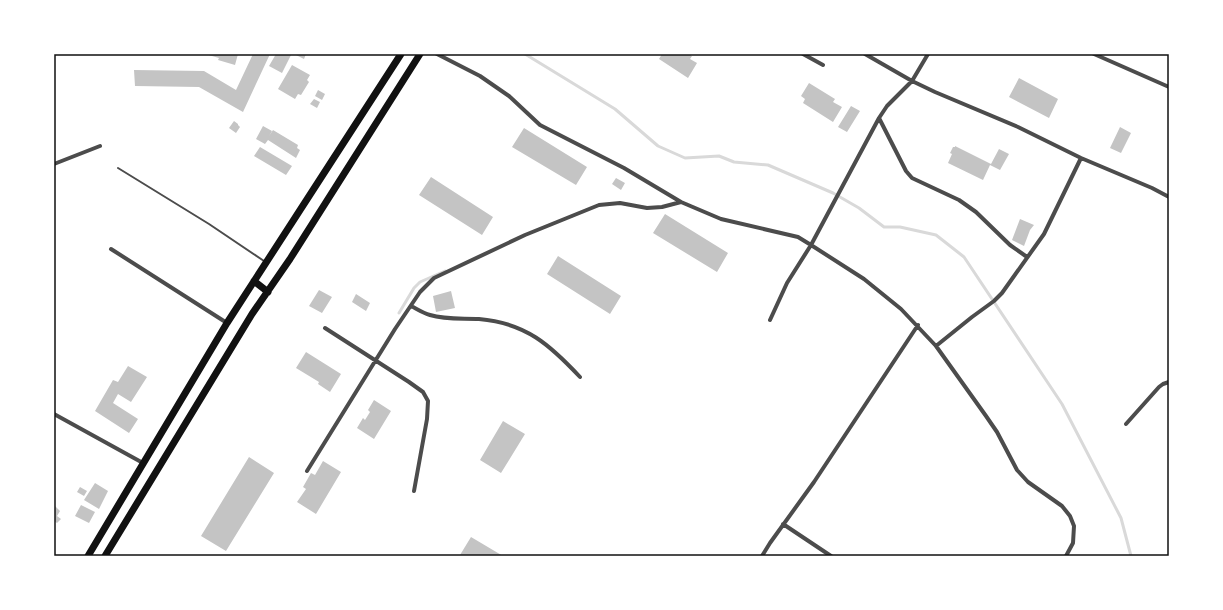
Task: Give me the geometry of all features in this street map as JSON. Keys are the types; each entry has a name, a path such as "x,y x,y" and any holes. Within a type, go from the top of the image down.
{"main road":[{"path":"88,556 227,323 401,54"},
{"path":"105,556 252,314 290,260 420,54"},
{"path":"254,281 268,292"}],"street":[{"path":"436,54 486,80 509,96 540,125 624,168 680,202 722,219 798,237 864,280 901,309 918,325 936,346 997,432 1017,470 1028,482 1062,506 1070,516 1074,526 1073,543 1066,556"},
{"path":"803,54 823,66"},
{"path":"865,54 912,81 935,92 1018,127 1081,158 1152,188 1169,197"},
{"path":"770,320 787,283 811,245 879,118 887,106 912,81 928,54"},
{"path":"1094,54 1169,87"},
{"path":"879,118 906,171 912,178 959,200 976,212 1010,245 1027,257"},
{"path":"54,164 100,146"},
{"path":"936,346 994,301 1002,293 1044,234 1081,158"},
{"path":"307,471 420,292 434,278 525,235 599,205 620,202 647,208 662,207 680,202"},
{"path":"111,249 227,323"},
{"path":"411,306 430,315 446,318 481,319 509,324 526,331 559,355 580,378"},
{"path":"762,556 814,482 918,325"},
{"path":"324,328 376,360 423,392 428,401 427,419 414,491"},
{"path":"1126,424 1159,387 1169,382"},
{"path":"54,414 143,463"},
{"path":"784,524 831,556"}],"lane":[{"path":"118,168 209,224 266,263"}],"building":[{"path":"205,54 238,54 235,65"},
{"path":"253,54 270,54 243,112 199,87 135,86 134,70 204,71 236,90"},
{"path":"276,54 291,55 282,73 269,66"},
{"path":"294,54 306,54 304,59"},
{"path":"662,54 688,54 692,56 690,59 697,63 688,78 659,59"},
{"path":"292,65 310,75 307,80 309,82 301,95 298,94 295,99 278,89"},
{"path":"1019,78 1058,99 1049,118 1009,97"},
{"path":"809,83 835,99 833,102 842,107 833,122 803,103 805,99 801,96"},
{"path":"318,90 325,94 322,100 315,96"},
{"path":"314,99 320,102 317,108 310,104"},
{"path":"851,106 860,111 847,132 838,127"},
{"path":"234,121 240,127 236,133 229,128"},
{"path":"263,126 272,131 269,136 273,130 298,145 297,148 300,150 296,158 268,140 265,144 256,139"},
{"path":"1120,127 1131,133 1121,153 1110,148"},
{"path":"524,128 587,167 576,185 512,147"},
{"path":"955,146 991,164 999,149 1009,154 1000,170 990,165 983,180 948,163 952,154 950,153"},
{"path":"260,147 292,166 286,175 254,156"},
{"path":"431,177 493,217 482,235 419,195"},
{"path":"616,178 625,183 621,190 612,184"},
{"path":"665,214 728,253 717,272 653,233"},
{"path":"1020,219 1034,225 1030,230 1024,246 1012,240"},
{"path":"558,256 621,296 610,314 547,274"},
{"path":"319,290 332,297 322,313 309,306"},
{"path":"451,291 455,308 436,312 433,296"},
{"path":"356,294 370,303 366,311 352,302"},
{"path":"306,352 341,374 330,392 318,384 319,382 296,368"},
{"path":"128,366 147,377 131,402 118,394 113,403 138,419 129,433 95,411 113,380 118,382"},
{"path":"374,400 391,411 374,439 357,428 363,418 365,420 370,412 368,410"},
{"path":"503,421 525,434 501,473 480,460"},
{"path":"249,457 274,473 226,551 201,536"},
{"path":"323,461 341,472 316,514 297,502 306,489 303,487 311,473 315,475"},
{"path":"95,483 108,491 99,509 84,500"},
{"path":"80,487 87,491 84,496 77,492"},
{"path":"54,505 60,511 57,516 61,519 57,523 54,521"},
{"path":"81,505 95,512 89,523 75,516"},
{"path":"471,537 503,556 460,555"}],"waterway":[{"path":"525,54 615,109 658,146 685,158 719,156 734,162 768,165 833,193 859,208 884,227 900,227 936,235 964,257 1062,404 1121,518 1131,556"},
{"path":"399,313 414,288 420,282 445,271"}]}
